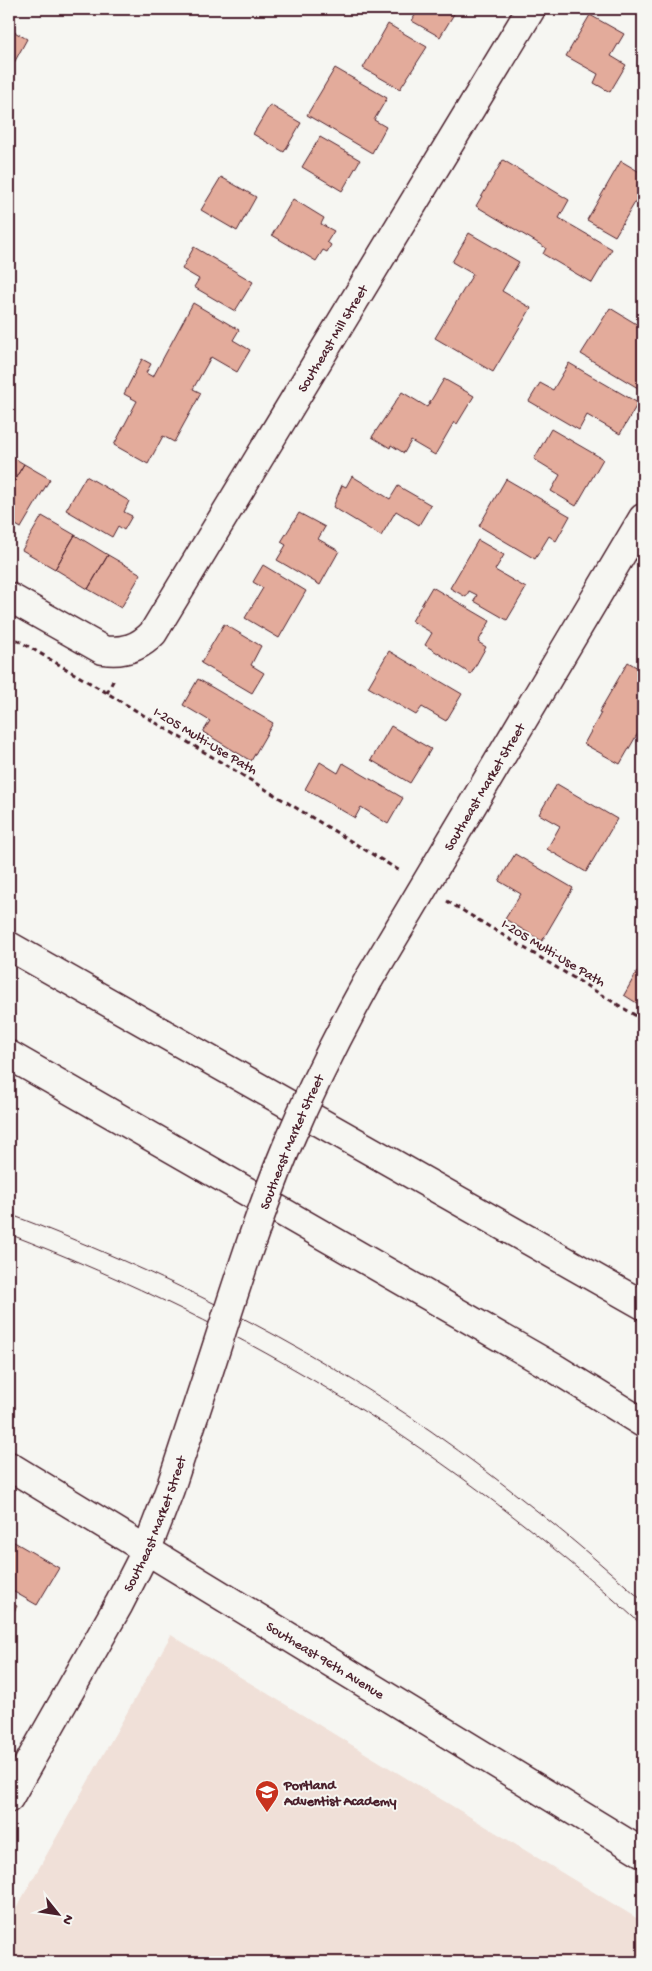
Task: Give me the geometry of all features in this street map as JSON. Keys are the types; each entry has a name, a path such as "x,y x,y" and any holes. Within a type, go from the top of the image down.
{"main road":[{"name":"Southeast Mill Street","path":"9,598 92,645 118,652 137,647 146,641 160,624 531,9"},
{"name":"Southeast Market Street","path":"9,1798 119,1604 147,1549 170,1489 265,1204 286,1148 326,1059 369,979 643,518"},
{"path":"9,946 643,1306"},
{"path":"9,1055 556,1369 643,1422"},
{"name":"Southeast 96th Avenue","path":"9,1466 643,1853"}],"path":[{"name":"I-205 Multi-Use Path","path":"9,636 107,692 391,865"},
{"name":"I-205 Multi-Use Path","path":"452,904 643,1020"}],"shaded area":[{"name":"Portland Adventist Academy","path":"171,1635 643,1922 643,1962 9,1962 9,1921"}],"building":[{"path":"404,9 457,9 440,37 412,21 415,15"},
{"path":"590,15 624,34 611,56 626,65 610,92 594,83 598,74 566,56"},
{"path":"388,24 427,47 400,89 363,68"},
{"path":"9,29 27,39 9,72"},
{"path":"335,68 387,98 374,120 386,127 372,153 307,115"},
{"path":"270,105 301,123 284,152 253,134"},
{"path":"320,137 360,160 342,191 302,167"},
{"path":"503,160 569,200 559,218 612,249 592,283 543,254 546,248 476,206"},
{"path":"621,161 643,174 643,189 615,236 587,220"},
{"path":"221,177 256,197 237,231 201,210"},
{"path":"293,199 324,218 321,224 334,231 327,242 331,245 327,252 323,250 316,261 272,235"},
{"path":"469,233 519,262 502,291 531,308 493,372 435,338 473,274 452,262"},
{"path":"194,247 253,282 235,311 194,287 199,279 182,269"},
{"path":"193,303 239,330 233,340 250,350 237,372 211,357 193,389 201,393 174,442 163,436 148,464 114,445 137,401 124,394 142,359 151,364 146,373 153,377"},
{"path":"610,308 643,328 643,380 638,388 581,354"},
{"path":"569,363 638,403 620,434 587,415 579,430 529,401 540,383 553,390"},
{"path":"444,379 474,396 457,424 454,422 435,455 411,441 404,453 391,445 390,448 372,437 402,392 427,407"},
{"path":"551,429 603,459 576,506 551,491 560,475 534,459"},
{"path":"9,455 24,464 9,489"},
{"path":"24,464 50,479 21,528 9,521 9,489"},
{"path":"86,476 129,501 124,512 132,516 124,530 118,526 112,537 66,510"},
{"path":"352,476 390,499 398,486 431,505 419,525 396,511 381,536 333,507 342,485 346,487"},
{"path":"506,479 570,516 556,541 549,536 535,559 479,526"},
{"path":"299,513 325,527 318,539 339,551 320,585 277,560 286,545 281,542"},
{"path":"42,516 75,535 55,569 22,550"},
{"path":"75,535 108,555 88,589 55,569"},
{"path":"478,540 504,555 495,570 526,588 507,620 474,601 477,595 469,591 466,597 450,588"},
{"path":"108,555 141,574 121,608 88,589"},
{"path":"263,565 306,591 279,638 245,618 263,588 253,582"},
{"path":"432,587 490,621 478,642 486,647 471,674 425,645 432,633 412,621"},
{"path":"224,624 261,646 251,665 264,673 252,693 201,663"},
{"path":"389,651 462,694 446,721 422,707 416,715 368,687"},
{"path":"628,662 643,671 643,736 638,733 620,764 584,744 601,713 599,712"},
{"path":"198,679 273,723 251,761 203,732 210,721 183,705"},
{"path":"391,726 431,749 410,783 371,760"},
{"path":"320,762 338,773 343,763 403,798 388,824 361,807 355,818 305,789"},
{"path":"557,784 617,819 586,872 547,849 560,826 539,814"},
{"path":"515,854 573,888 542,941 505,919 521,894 499,881"},
{"path":"643,961 643,1007 624,995"},
{"path":"9,1539 59,1568 37,1605 9,1589"},
{"path":"9,1602 17,1606 9,1621"}],"tram line":[{"path":"9,1214 119,1259 227,1310 331,1367 382,1398 486,1471 592,1556 643,1601"},
{"path":"9,1234 98,1270 183,1310 265,1353 345,1399 422,1450 497,1504 571,1563 643,1626"}],"place":[{"name":"Portland Adventist Academy","path":"267,1813"}]}
